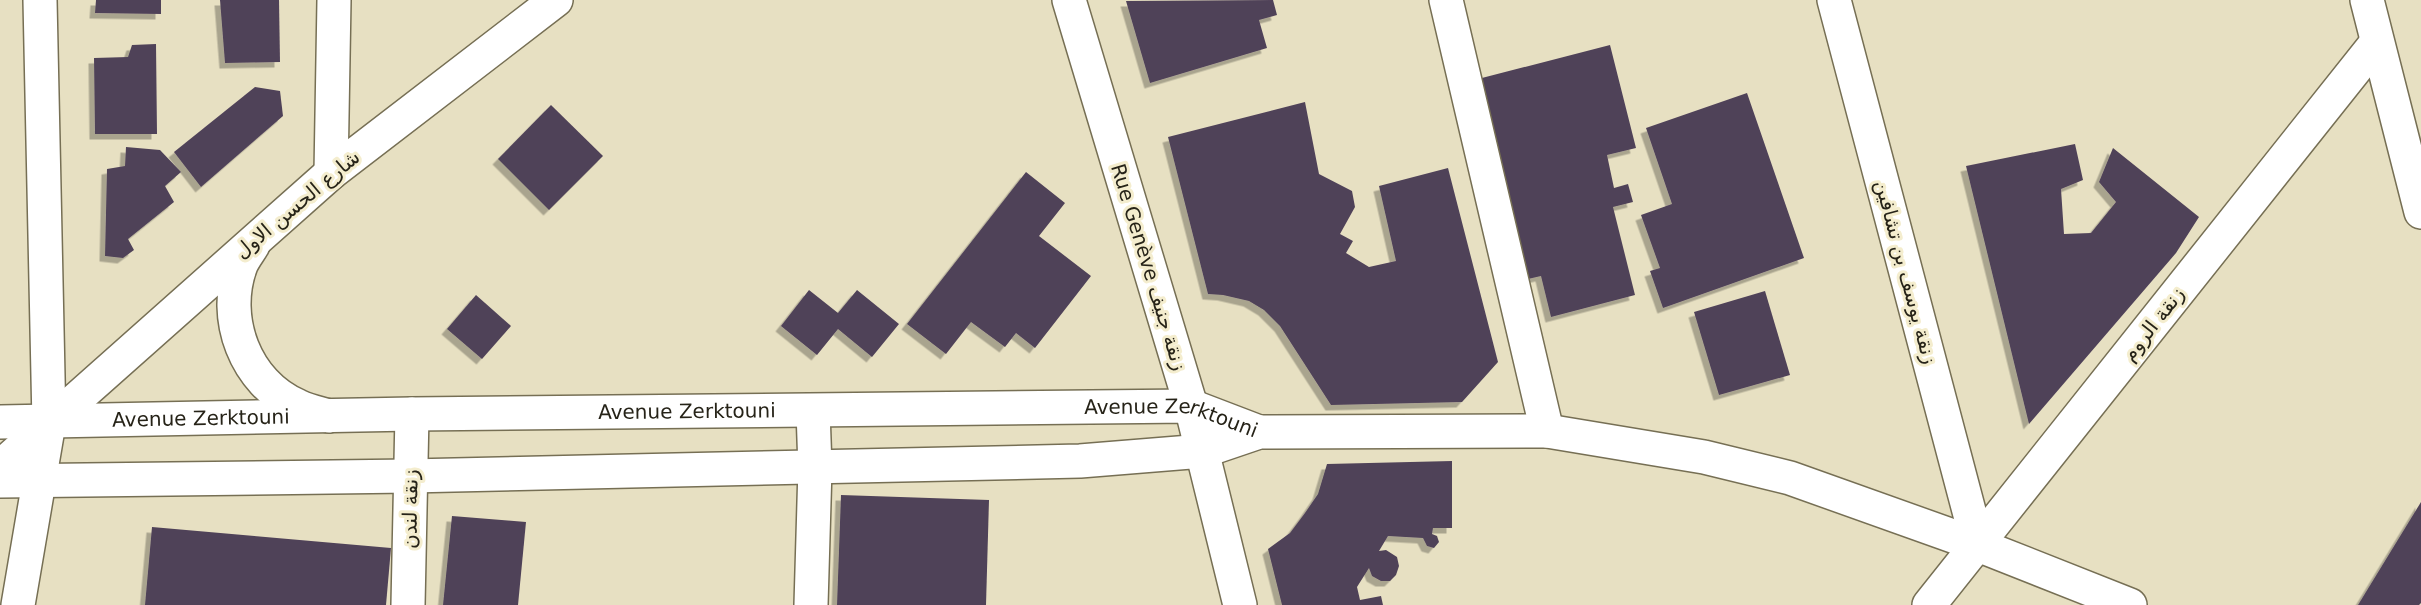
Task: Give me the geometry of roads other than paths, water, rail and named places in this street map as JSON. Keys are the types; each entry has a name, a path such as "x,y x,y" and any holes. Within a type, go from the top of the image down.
{"street":[{"path":"18,605 49,423 40,0"},
{"path":"331,172 334,0"},
{"name":"شارع الحسن الاول","path":"0,467 331,172 556,0"},
{"name":"Rue Genève زنقة جنيف","path":"1069,0 1191,406 1240,605"},
{"path":"1446,0 1547,431"},
{"name":"زنقة يوسف بن تشافين","path":"1834,0 1978,545"},
{"path":"2367,0 2421,212"},
{"name":"زنقة الروم","path":"1929,605 2377,42"},
{"path":"258,236 241,265 234,298 236,331 249,362 269,388 297,406 329,416"},
{"name":"Avenue Zerktouni","path":"0,422 49,423 412,414 1191,406 1259,432"},
{"path":"812,605 813,411"},
{"name":"زنقة لندن","path":"408,605 412,414"},
{"path":"1259,432 1547,431 1704,457 1790,478 1978,545 2130,605"},
{"name":"Avenue Zerktouni","path":"0,481 410,476 1080,461 1203,451 1259,432"}]}
